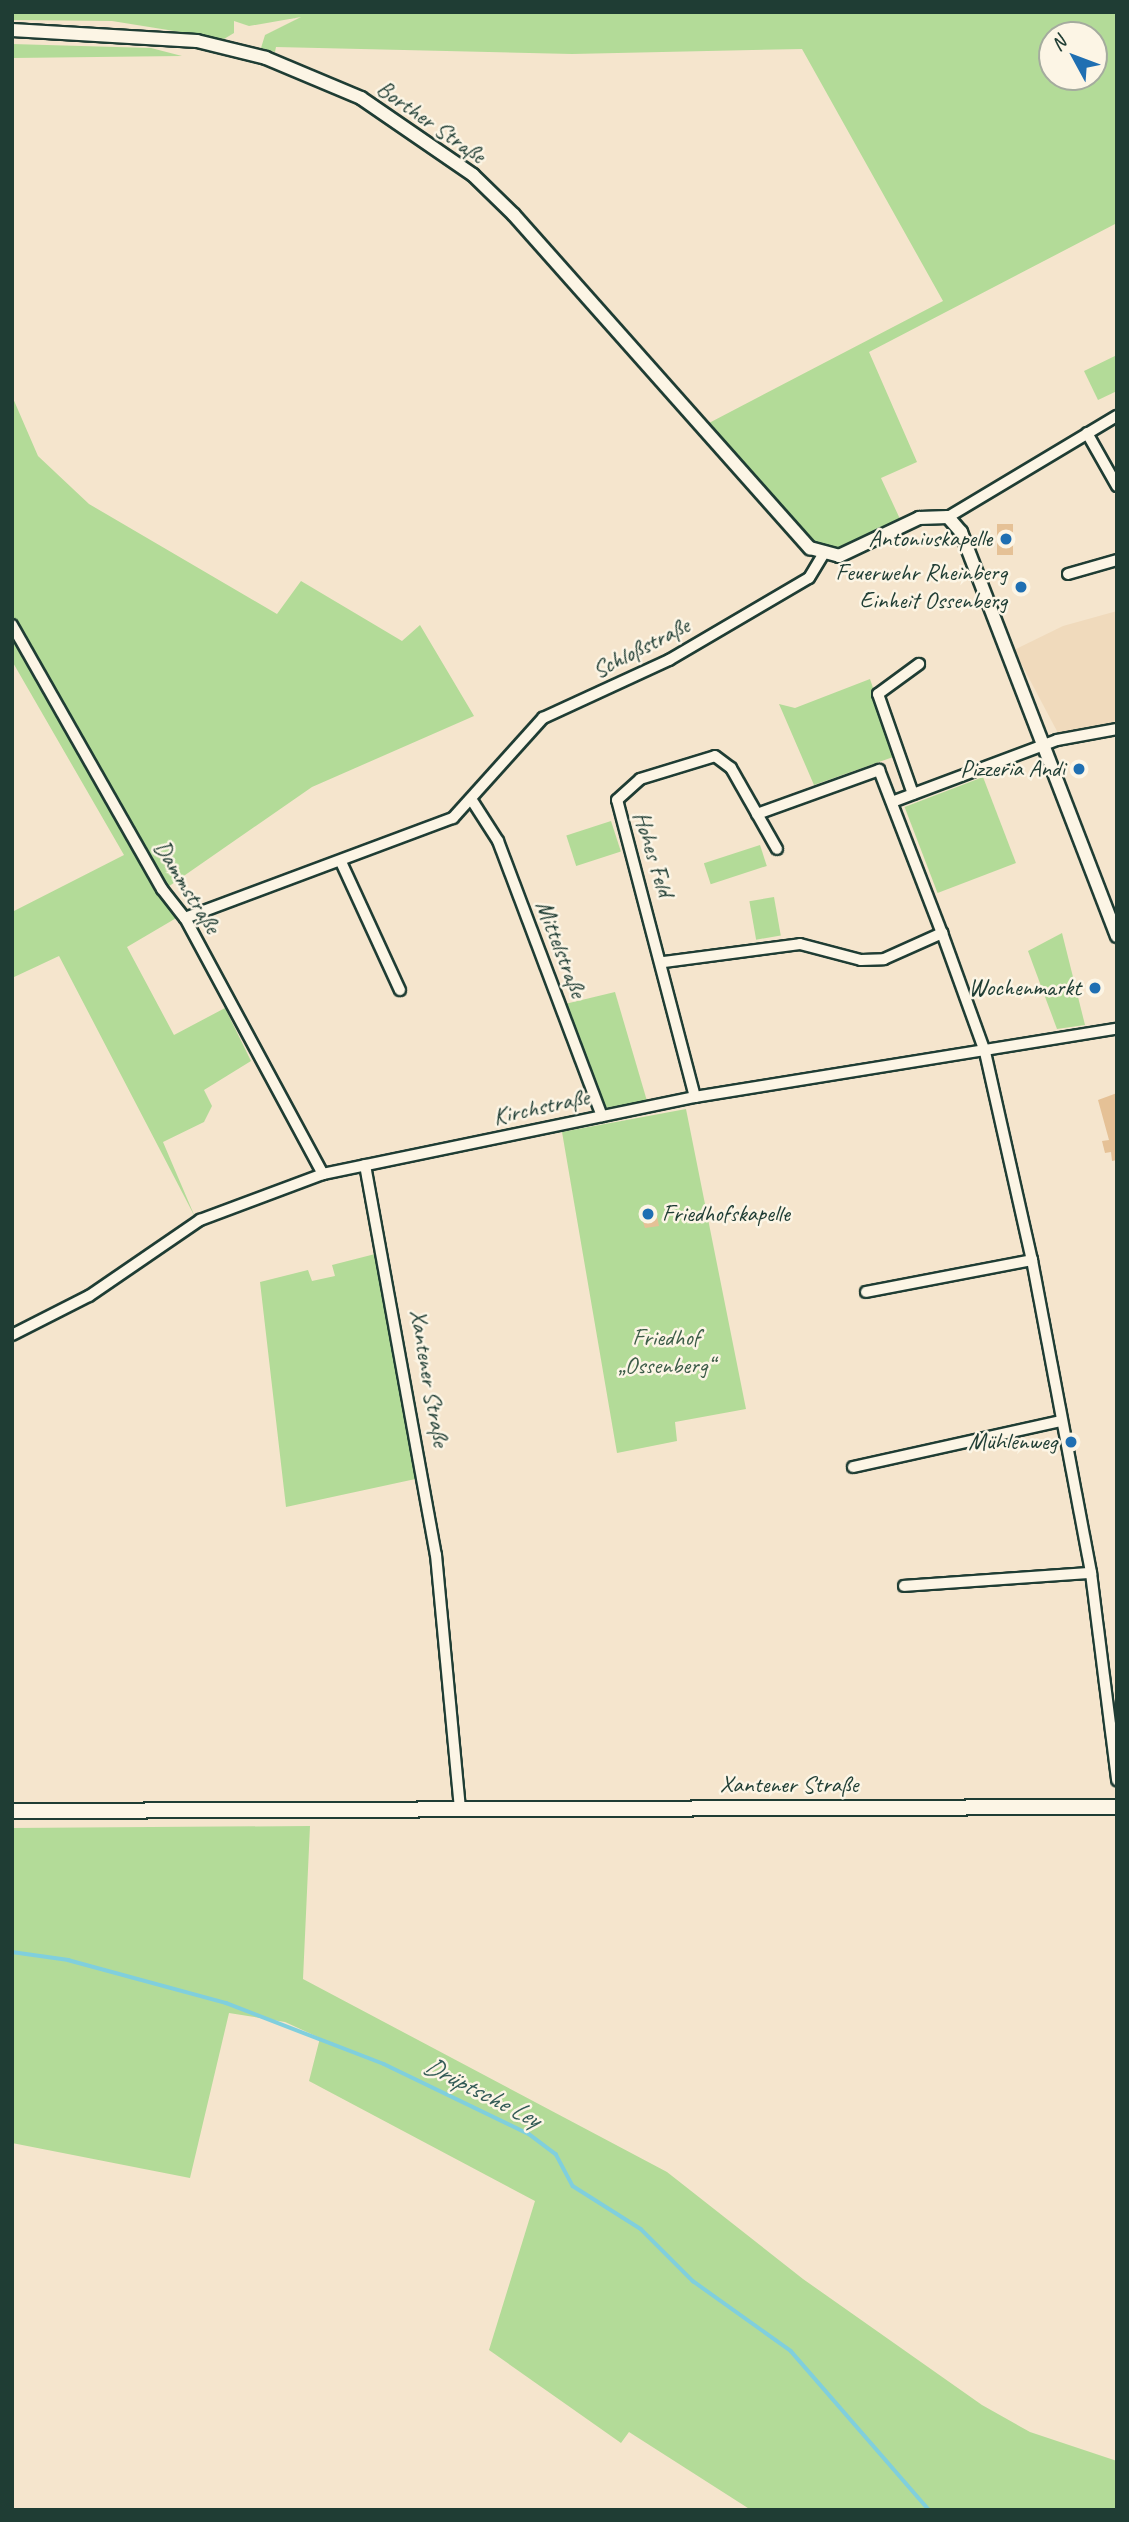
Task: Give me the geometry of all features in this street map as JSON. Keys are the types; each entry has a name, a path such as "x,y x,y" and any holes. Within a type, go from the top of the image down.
{"main road":[{"name":"Xantener Straße","path":"12,1811 1117,1807"}],"street":[{"name":"Borther Straße","path":"12,30 150,34 220,46 299,69 387,113 474,174 514,215 792,528 823,555"},
{"path":"823,555 848,554 928,515 948,517 1117,416"},
{"path":"1087,433 1117,486"},
{"path":"948,517 961,532 1117,936"},
{"name":"Schloßstraße","path":"185,918 453,818 473,802 512,746 543,718 669,660 809,578 823,555"},
{"path":"1068,575 1117,560"},
{"name":"Dammstraße","path":"12,625 162,889 185,918 323,1174"},
{"path":"913,794 878,694 919,664"},
{"path":"892,802 1045,744 1117,729"},
{"name":"Hohes Feld","path":"695,1097 660,977 664,962 617,800 640,779 715,756 731,768 777,849"},
{"path":"757,814 879,770 942,933 985,1052 1032,1260 1091,1573 1117,1780"},
{"name":"Mittelstraße","path":"473,802 498,841 602,1116"},
{"path":"341,862 400,990"},
{"path":"664,962 800,944 861,960 884,959 942,933"},
{"name":"Kirchstraße","path":"12,1335 89,1296 200,1220 323,1174 695,1097 1117,1029"},
{"name":"Xantener Straße","path":"365,1165 436,1555 460,1809"},
{"path":"866,1292 1032,1260"},
{"path":"853,1467 1061,1421"},
{"path":"904,1586 1091,1573"}],"shaded area":[{"path":"1117,611 1117,723 1058,733 1014,650 1063,626"}],"green space":[{"path":"12,12 1117,12 1117,223 869,352 917,462 881,478 900,519 833,550 812,541 709,423 943,301 802,49 572,54 276,47 275,52 261,48 265,35 301,17 249,26 234,21 234,33 224,39 112,21 12,20"},
{"path":"12,44 151,48 182,56 12,58"},
{"path":"1117,355 1117,391 1098,400 1084,371"},
{"path":"12,396 38,456 89,504 277,614 301,581 402,641 420,625 474,716 312,787 165,889 12,616"},
{"path":"12,629 178,917 127,947 174,1035 225,1008 251,1061 204,1090 212,1106 204,1122 163,1142 195,1217 59,956 12,978 12,912 124,855 12,661"},
{"path":"870,679 896,756 814,785 779,704 795,708"},
{"path":"983,777 1016,863 938,893 905,807"},
{"path":"611,821 621,851 576,866 566,836"},
{"path":"760,845 767,866 711,884 704,863"},
{"path":"774,897 781,935 756,940 749,901"},
{"path":"1062,933 1085,1025 1057,1029 1028,951"},
{"path":"615,992 647,1101 604,1108 565,1004"},
{"name":"Friedhof „Ossenberg“","path":"686,1109 746,1409 675,1422 677,1441 617,1453 562,1132"},
{"path":"379,1253 420,1478 286,1507 260,1282 308,1270 312,1281 335,1276 332,1265"},
{"path":"310,1826 303,1979 667,2172 803,2279 982,2405 1030,2432 1117,2461 1117,2510 751,2510 629,2432 621,2443 489,2350 535,2201 309,2081 320,2038 285,2022 229,2013 190,2178 12,2143 12,1828"}],"building":[{"name":"Antoniuskapelle","path":"997,524 1013,524 1013,555 997,555"},
{"path":"1117,1093 1117,1160 1112,1161 1111,1152 1105,1153 1102,1141 1109,1140 1098,1100"},
{"name":"Friedhofskapelle","path":"655,1207 659,1226 645,1228 639,1210"}],"waterway":[{"name":"Drüptsche Ley","path":"12,1952 68,1960 226,2003 384,2064 529,2134 556,2154 573,2186 641,2229 693,2281 791,2351 929,2510"}],"place":[{"name":"Antoniuskapelle","path":"1006,539"},
{"name":"Feuerwehr Rheinberg Einheit Ossenberg","path":"1021,587"},
{"name":"Pizzeria Andi","path":"1079,769"},
{"name":"Wochenmarkt","path":"1095,988"},
{"name":"Friedhofskapelle","path":"648,1214"},
{"name":"Mühlenweg","path":"1071,1442"}]}
